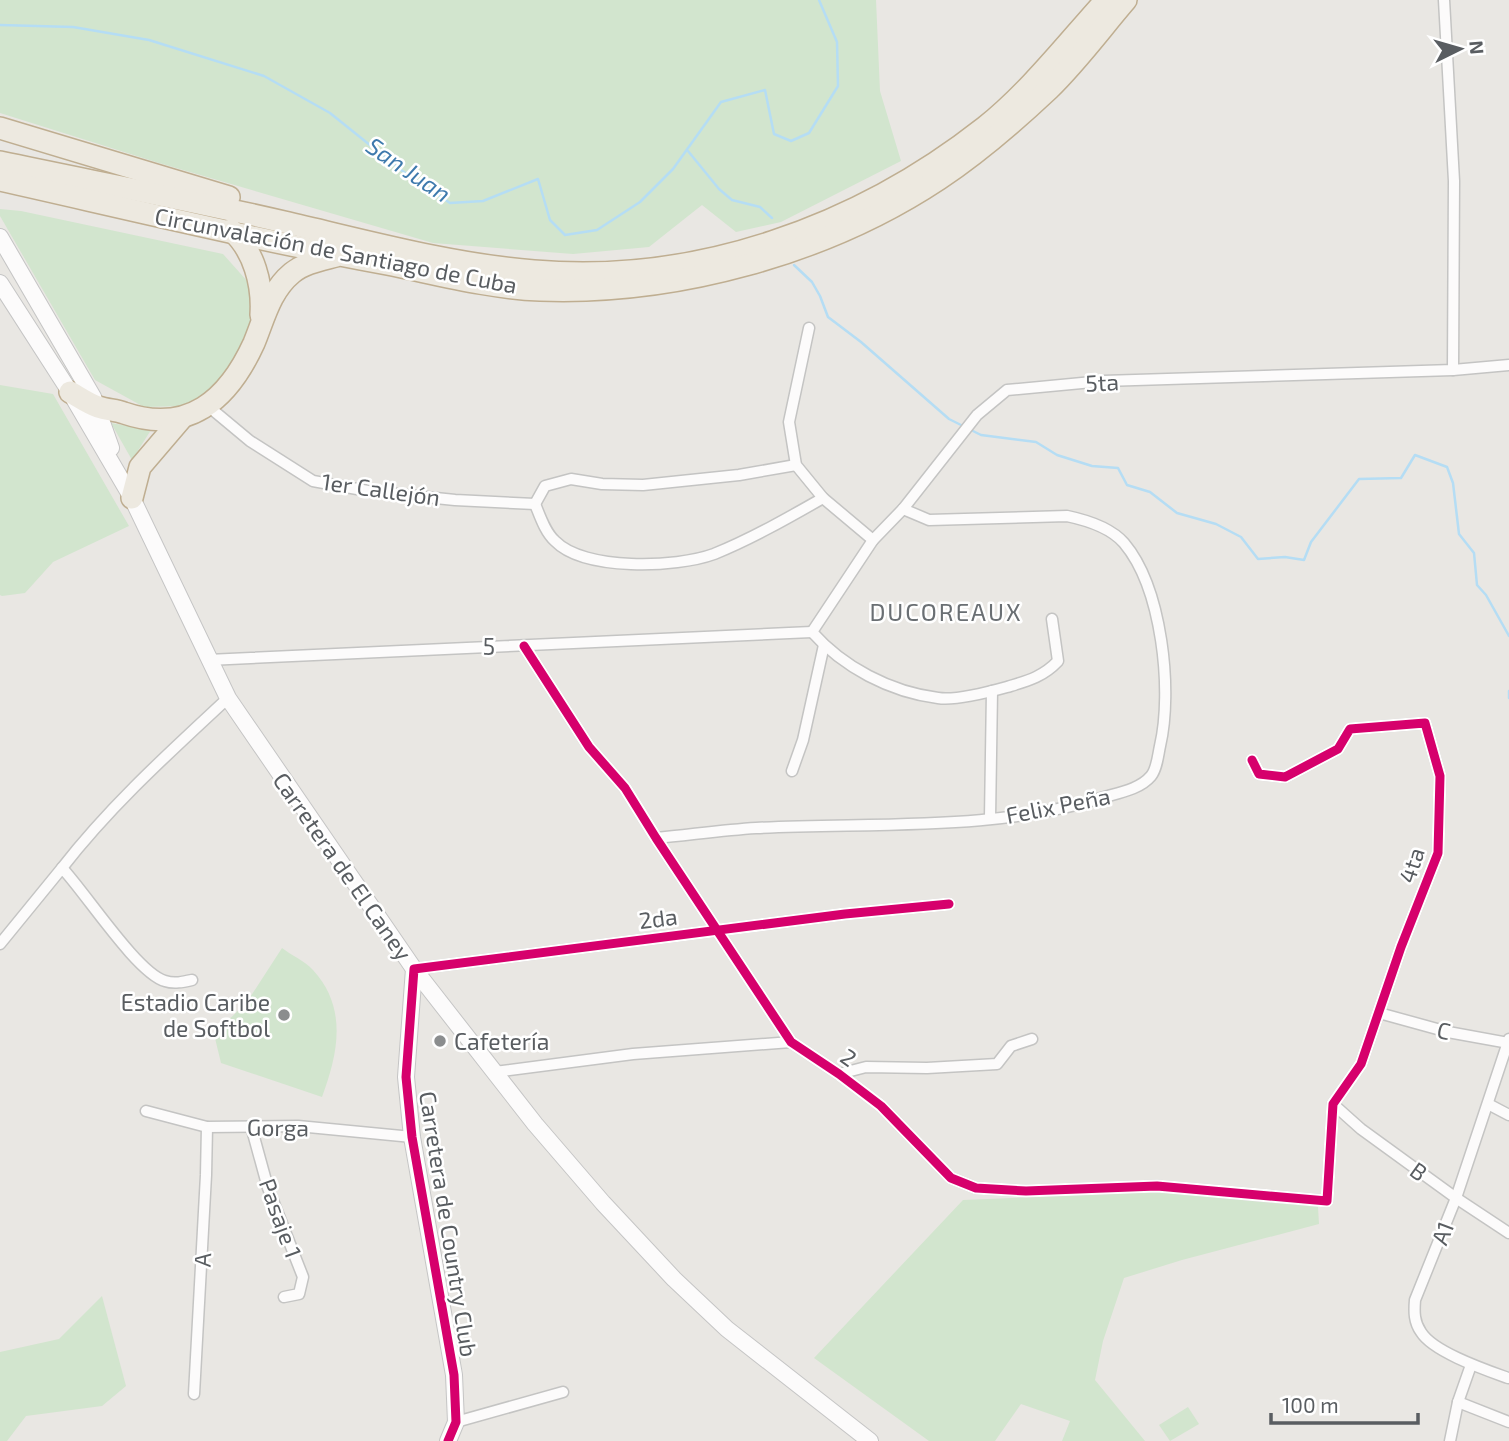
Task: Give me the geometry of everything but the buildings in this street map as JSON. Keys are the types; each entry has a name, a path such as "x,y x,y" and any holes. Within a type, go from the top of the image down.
{"highway":[{"name":"Circunvalación de Santiago de Cuba","path":"0,162 282,221 405,251 535,271 634,271 664,267 764,245 816,227 887,193 933,164 986,125 1035,79 1106,0"},
{"name":"Circunvalación de Santiago de Cuba","path":"0,180 338,255 503,285 537,290 591,289 666,282 772,258 807,247 860,225 939,179 999,134 1051,87 1126,0"},
{"path":"0,128 233,199 282,221"},
{"path":"190,202 234,232 250,254 263,295 261,320"},
{"path":"209,227 232,239 250,254"},
{"path":"132,498 140,467 181,419 208,406 238,371 254,343 261,320 276,291 293,273 338,255"},
{"path":"70,392 123,413 147,419 181,419"}],"main road":[{"name":"Carretera de El Caney","path":"0,237 95,402 121,478"},
{"name":"Carretera de El Caney","path":"0,283 70,392 132,498 228,698 414,969 570,1165 674,1279 727,1329 870,1441"},
{"name":"Carretera de Country Club","path":"414,969 406,1077 411,1137 454,1375 456,1422 448,1441"}],"street":[{"path":"1444,0 1454,181 1453,370"},
{"path":"809,328 789,422 796,465 823,498 873,540"},
{"name":"5ta","path":"812,632 873,540 902,509 977,415 1007,390 1103,381 1453,370 1509,365"},
{"name":"1er Callejón","path":"208,406 250,441 313,481 368,491 455,500 535,504"},
{"path":"796,465 740,475 643,485 602,484 571,479 545,486 535,504 552,539 565,551 581,557 626,564 687,560 712,554 823,498"},
{"name":"Felix Peña","path":"656,838 755,828 909,824 1034,813 1090,802 1135,788 1152,776 1163,734 1165,689 1157,617 1142,574 1122,541 1107,530 1067,516 929,520 902,509"},
{"path":"812,632 844,662 876,680 939,699 992,691 1037,678 1058,661 1052,619"},
{"name":"5","path":"208,660 464,646 524,646 812,632"},
{"path":"792,771 803,740 824,645"},
{"name":"2","path":"524,646 589,747 625,788 792,1042 881,1106 951,1178 976,1188 1026,1191 1157,1186 1327,1201 1333,1104"},
{"path":"990,818 992,691"},
{"path":"0,944 88,834 159,762 228,698"},
{"name":"4ta","path":"1252,760 1259,774 1285,777 1338,749 1350,729 1425,723 1440,776 1438,853 1401,947 1361,1064 1333,1104"},
{"path":"62,868 117,936 153,975 166,982 192,980"},
{"name":"2da","path":"414,969 949,904"},
{"name":"C","path":"1379,1013 1448,1032 1509,1041"},
{"path":"839,1074 866,1067 928,1068 997,1064 1011,1046 1032,1039"},
{"name":"A1","path":"1508,1378 1471,1365 1444,1350 1422,1334 1414,1315 1415,1300 1455,1198 1509,1041"},
{"path":"495,1072 632,1054 792,1042"},
{"name":"B","path":"1333,1104 1361,1129 1455,1198 1509,1233"},
{"path":"1488,1104 1509,1115"},
{"name":"Gorga","path":"146,1111 207,1127 298,1126 411,1137"},
{"name":"Pasaje 1","path":"251,1126 268,1188 303,1277 299,1294 284,1297"},
{"name":"A","path":"194,1394 207,1127"},
{"path":"1450,1441 1458,1402 1471,1365"},
{"path":"456,1422 563,1392"},
{"path":"1458,1402 1509,1422"}],"green space":[{"path":"0,0 876,0 880,91 901,161 781,222 736,232 702,205 649,247 573,254 433,243 159,163 0,113"},
{"path":"0,209 21,211 223,254 248,282 255,319 244,351 217,386 187,406 144,407 95,380 0,216"},
{"path":"0,385 53,394 129,526 53,562 25,593 2,596 0,595"},
{"path":"111,423 151,430 132,460"},
{"name":"Estadio Caribe de Softbol","path":"282,948 313,970 331,1000 337,1032 332,1064 322,1097 221,1063 214,1034 247,1002"},
{"path":"1157,1192 1318,1207 1319,1224 1124,1278 1103,1341 1095,1380 1145,1441 1062,1441 1070,1421 1021,1404 995,1441 929,1441 814,1358 963,1200"},
{"path":"102,1296 126,1386 102,1406 26,1416 7,1441 0,1441 0,1352 59,1339"},
{"path":"1188,1407 1199,1424 1170,1441 1159,1425"}],"waterway":[{"name":"San Juan","path":"0,25 73,27 149,40 264,76 330,113 401,170 450,203 483,201 538,179 550,220 565,235 597,230 640,202 673,169 721,102 765,90 774,134 791,141 809,133 838,86 837,42 819,0"},
{"path":"688,151 719,189 732,200 760,207 772,218"},
{"path":"794,265 812,282 828,317 861,342 949,419 965,427"},
{"path":"971,430 981,435 1036,442 1057,455 1092,466 1118,468 1127,485 1150,492 1177,513 1216,524 1241,537 1258,559 1285,557 1304,560 1311,542 1359,479 1401,478 1415,455 1447,467 1453,483 1459,534 1474,553 1477,585 1486,595 1509,636"},
{"path":"1509,691 1509,698"}],"cycle path":[{"path":"524,646 589,747 625,788 791,1042 881,1106 951,1178 976,1188 1026,1191 1157,1186 1327,1201 1333,1104 1361,1064 1401,947 1438,853 1440,776 1425,723 1350,729 1338,749 1285,777 1259,774 1252,760"},
{"path":"448,1441 456,1422 454,1375 412,1137 406,1077 414,969 845,914 949,904"}],"place":[{"name":"Estadio Caribe de Softbol","path":"284,1015"},
{"name":"Cafetería","path":"440,1041"}],"district":[{"name":"DUCOREAUX","path":"946,611"}]}
